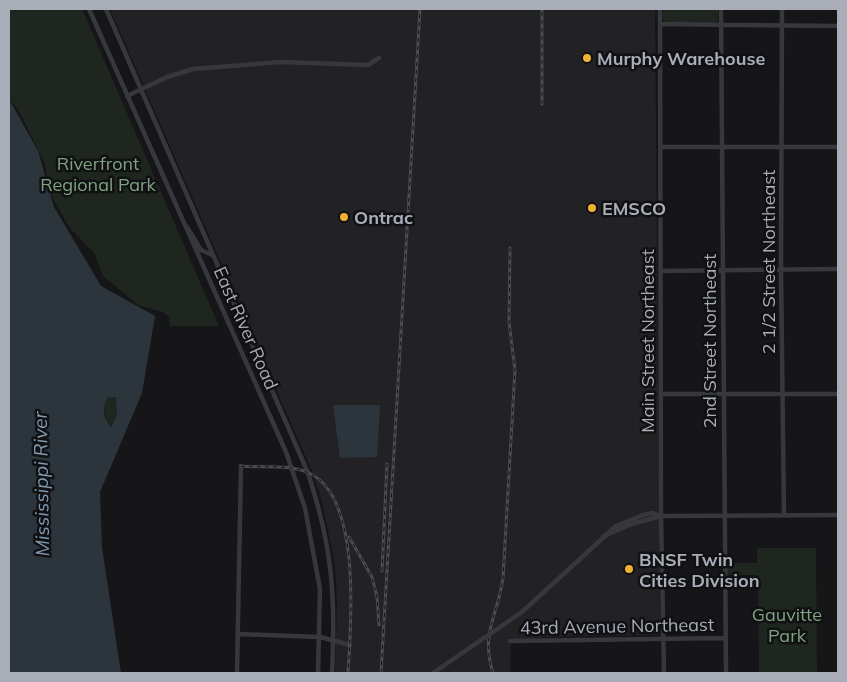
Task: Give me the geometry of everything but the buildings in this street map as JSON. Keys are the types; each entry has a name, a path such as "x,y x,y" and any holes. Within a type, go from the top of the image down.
{"street":[{"name":"East River Road","path":"89,9 286,452 306,508 320,589 318,673"},
{"name":"East River Road","path":"106,9 314,489 327,537 333,575 334,640 332,673"},
{"name":"Main Street Northeast","path":"660,9 661,516 664,673"},
{"name":"2nd Street Northeast","path":"721,9 726,673"},
{"name":"2 1/2 Street Northeast","path":"782,9 781,270 784,515"},
{"path":"660,24 838,26"},
{"path":"127,96 167,77 193,70 280,62 368,65 379,58"},
{"path":"661,147 838,147"},
{"path":"185,224 191,230 201,250 212,255"},
{"path":"661,271 838,269"},
{"path":"662,394 838,394"},
{"path":"236,673 241,466"},
{"path":"433,673 522,612 604,536 632,524 661,516 838,515"},
{"path":"238,634 320,637 350,644"},
{"name":"43rd Avenue Northeast","path":"510,641 725,638"}],"shaded area":[{"path":"110,9 655,9 660,635 547,637 511,642 510,673 335,673 337,601 335,565 321,498 311,469"}],"green space":[{"name":"Riverfront Regional Park","path":"9,9 82,9 219,326 170,326 169,317 163,312 138,305 103,276 94,253 69,227 49,191 45,164 18,109 9,99"},
{"path":"663,9 718,9 718,20 716,22 666,22 663,19"},
{"path":"116,397 117,415 111,427 104,410 107,398"},
{"name":"Gauvitte Park","path":"757,548 816,548 817,673 759,673 758,575 727,575 727,563 757,563"}],"water":[{"name":"Mississippi River","path":"9,99 38,151 54,207 101,286 155,316 142,393 100,492 102,547 121,673 9,673","holes":["116,397 117,415 111,427 104,413 107,398"]},
{"path":"333,405 380,405 377,457 340,458"}],"railway":[{"path":"381,673 420,9"},
{"path":"542,9 542,104"},
{"path":"493,673 488,646 491,624 503,578 515,370 509,322 510,248"},
{"path":"382,571 387,464"},
{"path":"241,466 284,467 309,473 326,487 338,508 350,564 351,625 348,673"},
{"path":"349,537 372,577 377,597 379,625"}],"place":[{"name":"Murphy Warehouse","path":"587,58"},
{"name":"EMSCO","path":"592,208"},
{"name":"Ontrac","path":"344,217"},
{"name":"BNSF Twin Cities Division","path":"629,569"}]}
